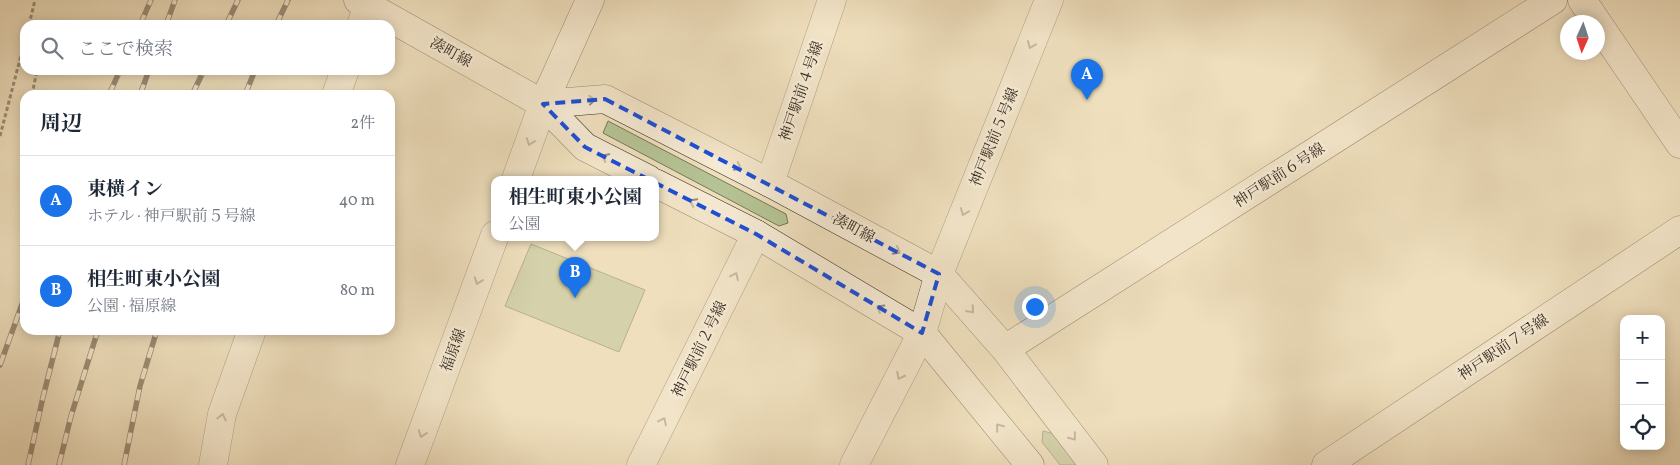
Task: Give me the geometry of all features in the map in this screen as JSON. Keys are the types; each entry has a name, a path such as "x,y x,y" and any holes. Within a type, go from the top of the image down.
{"street":[{"path":"517,176 543,104 590,0"},
{"name":"神戸駅前４号線","path":"770,183 832,0"},
{"name":"神戸駅前５号線","path":"922,333 940,274 1049,0"},
{"name":"神戸駅前６号線","path":"1005,349 1553,0"},
{"path":"1582,0 1680,144"},
{"name":"湊町線","path":"364,8 386,20"},
{"name":"湊町線","path":"395,25 543,104 585,147 642,176"},
{"path":"338,90 343,75"},
{"name":"湊町線","path":"543,104 605,99 770,183 940,274 1005,349 1094,465"},
{"path":"659,185 756,234 922,333 1030,465"},
{"name":"神戸駅前７号線","path":"1326,465 1680,230"},
{"name":"神戸駅前２号線","path":"641,465 756,234"},
{"name":"福原線","path":"410,465 493,241"},
{"path":"854,465 922,333"},
{"path":"213,465 222,414 250,335"}],"path":[{"path":"30,20 35,0"},
{"path":"0,136 20,61"},
{"path":"33,90 36,75"}],"highlighted area":[{"path":"605,99 939,274 922,333 756,234 585,147 543,104"}],"green space":[{"path":"608,121 786,214 788,223 779,226 603,133"},
{"path":"531,244 645,290 619,352 505,306"},
{"path":"1043,431 1055,434 1079,465 1060,465 1042,442"}],"railway":[{"path":"142,20 151,0"},
{"path":"168,20 175,0"},
{"path":"228,20 238,0"},
{"path":"278,20 288,0"},
{"path":"111,90 118,75"},
{"path":"142,90 147,75"},
{"path":"194,90 202,75"},
{"path":"247,90 253,75"},
{"path":"0,365 20,310"},
{"path":"28,465 59,335"},
{"path":"59,465 71,416 96,335"},
{"path":"124,465 140,386 155,335"}],"place":[{"name":"東横イン","path":"1087,100"},
{"name":"相生町東小公園","path":"575,298"}]}
